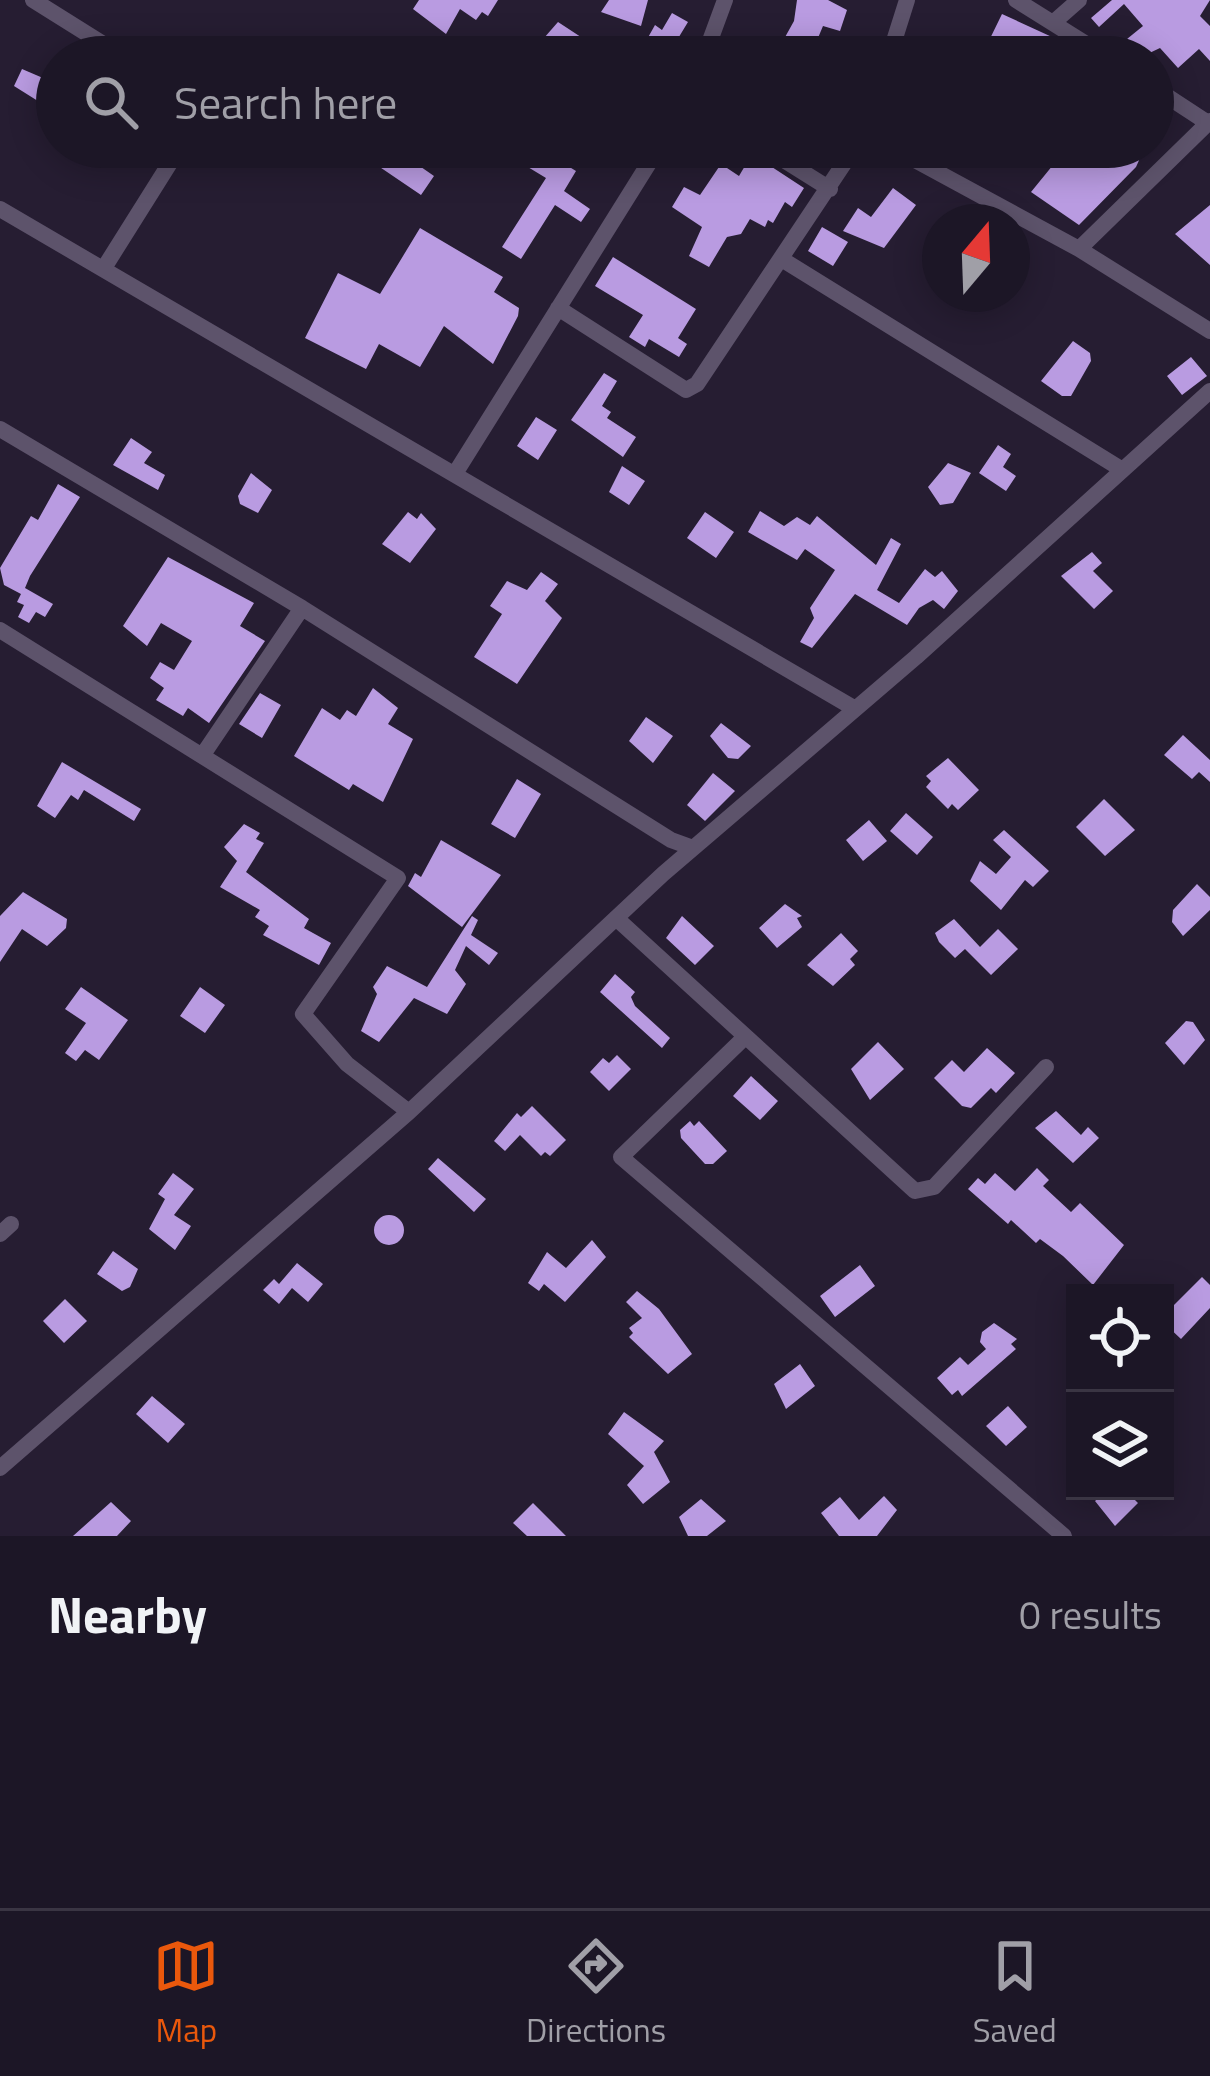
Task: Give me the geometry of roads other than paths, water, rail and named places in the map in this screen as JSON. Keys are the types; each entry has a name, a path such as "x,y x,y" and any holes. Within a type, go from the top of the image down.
{"street":[{"path":"33,0 90,36"},
{"path":"712,36 725,0"},
{"path":"896,36 907,0"},
{"path":"1016,0 1075,36"},
{"path":"1054,22 1079,0"},
{"path":"1174,100 1209,122 1174,156"},
{"path":"104,268 167,168"},
{"path":"456,472 646,168"},
{"path":"796,168 830,189"},
{"path":"558,308 686,391 697,384 842,168"},
{"path":"930,168 1079,249 1210,331"},
{"path":"1079,249 1162,168"},
{"path":"0,209 852,707"},
{"path":"783,260 1121,470"},
{"path":"0,1468 409,1112 693,848 852,707 916,657 1210,391"},
{"path":"0,429 302,608 671,840 693,848"},
{"path":"204,753 302,608"},
{"path":"0,630 398,878 303,1014 347,1064 409,1112"},
{"path":"616,918 915,1191 934,1187 1046,1067"},
{"path":"744,1038 622,1157 1064,1536"}]}
